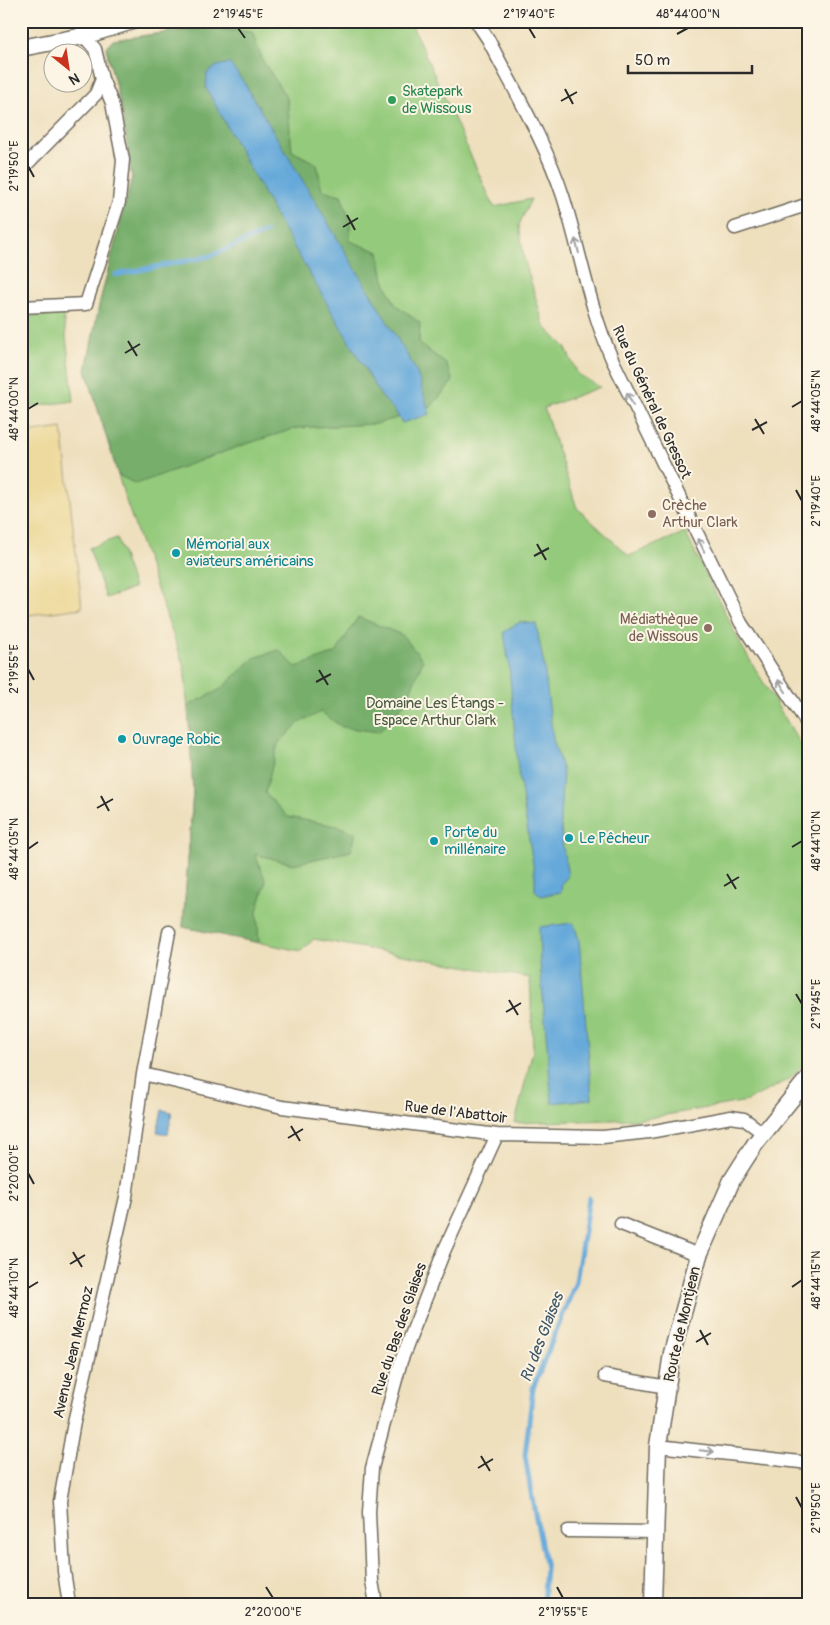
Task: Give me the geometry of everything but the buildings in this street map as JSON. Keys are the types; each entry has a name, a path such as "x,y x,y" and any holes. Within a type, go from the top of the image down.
{"street":[{"path":"21,48 82,28 132,21"},
{"name":"Rue du Général de Gressot","path":"476,21 488,39 531,123 563,196 602,336 612,359 741,623 809,726"},
{"path":"21,307 86,304 119,202 123,160 112,103 102,79 95,49 82,28"},
{"path":"21,170 96,94 102,79"},
{"path":"735,228 809,204"},
{"name":"Avenue Jean Mermoz","path":"69,1604 64,1571 60,1501 74,1422 126,1197 143,1074 169,932"},
{"name":"Rue de l'Abattoir","path":"143,1074 282,1107 498,1135 602,1137 649,1132 731,1117 744,1119 763,1133"},
{"name":"Route de Montjean","path":"653,1604 658,1446 672,1353 699,1255 732,1180 763,1133 809,1077"},
{"name":"Rue du Bas des Glaises","path":"376,1604 372,1581 369,1512 372,1468 402,1361 444,1252 498,1135"},
{"path":"621,1224 699,1255"},
{"path":"605,1376 667,1387"},
{"path":"658,1446 809,1463"},
{"path":"568,1531 655,1532"}],"green space":[{"name":"Domaine Les Étangs - Espace Arthur Clark","path":"304,21 410,21 494,207 531,199 519,225 524,258 544,326 565,347 578,374 600,387 544,408 577,508 629,556 685,532 741,645 809,758 809,1058 790,1079 747,1101 643,1119 515,1123 533,1050 530,978 314,939 301,951 183,927 193,792 184,666 125,498 86,370 100,301 132,178 122,110 106,48 113,40 194,28"},
{"path":"204,28 252,32 263,61 287,98 292,151 317,164 322,190 341,195 350,220 350,241 379,252 384,280 395,304 420,323 419,343 446,364 453,381 430,408 376,424 297,428 243,445 136,484 118,475 86,370 100,301 132,178 122,110 106,48 113,40"},
{"path":"63,312 74,401 30,407 21,340 21,318"},
{"path":"117,538 134,588 106,598 89,548"},
{"path":"358,617 402,635 423,660 406,702 379,732 342,727 321,712 300,722 278,744 265,793 288,817 337,826 356,833 351,851 293,864 255,854 266,882 257,911 259,943 183,927 193,792 188,706 221,689 254,658 279,650 296,667 336,653"}],"sand":[{"path":"62,428 82,608 21,616 21,434"}],"water":[{"path":"229,63 243,81 406,353 417,373 430,414 402,423 395,411 381,396 277,218 206,88 207,73 217,66"},
{"path":"520,622 536,624 544,665 553,739 563,772 560,818 568,876 562,883 561,892 541,896 535,890 535,877 518,770 504,632"},
{"path":"573,923 579,939 592,1099 552,1103 540,963 539,927"},
{"path":"162,1110 172,1112 168,1134 157,1132"}],"waterway":[{"path":"115,275 210,256 266,232"},
{"name":"Ru des Glaises","path":"543,1604 546,1568 525,1455 533,1388 576,1282 589,1198"}],"place":[{"name":"Skatepark de Wissous","path":"392,100"},
{"name":"Crèche Arthur Clark","path":"652,514"},
{"name":"Mémorial aux aviateurs américains","path":"176,553"},
{"name":"Médiathèque de Wissous","path":"708,628"},
{"name":"Ouvrage Robic","path":"122,739"},
{"name":"Le Pêcheur","path":"569,838"},
{"name":"Porte du millénaire","path":"434,841"}]}
